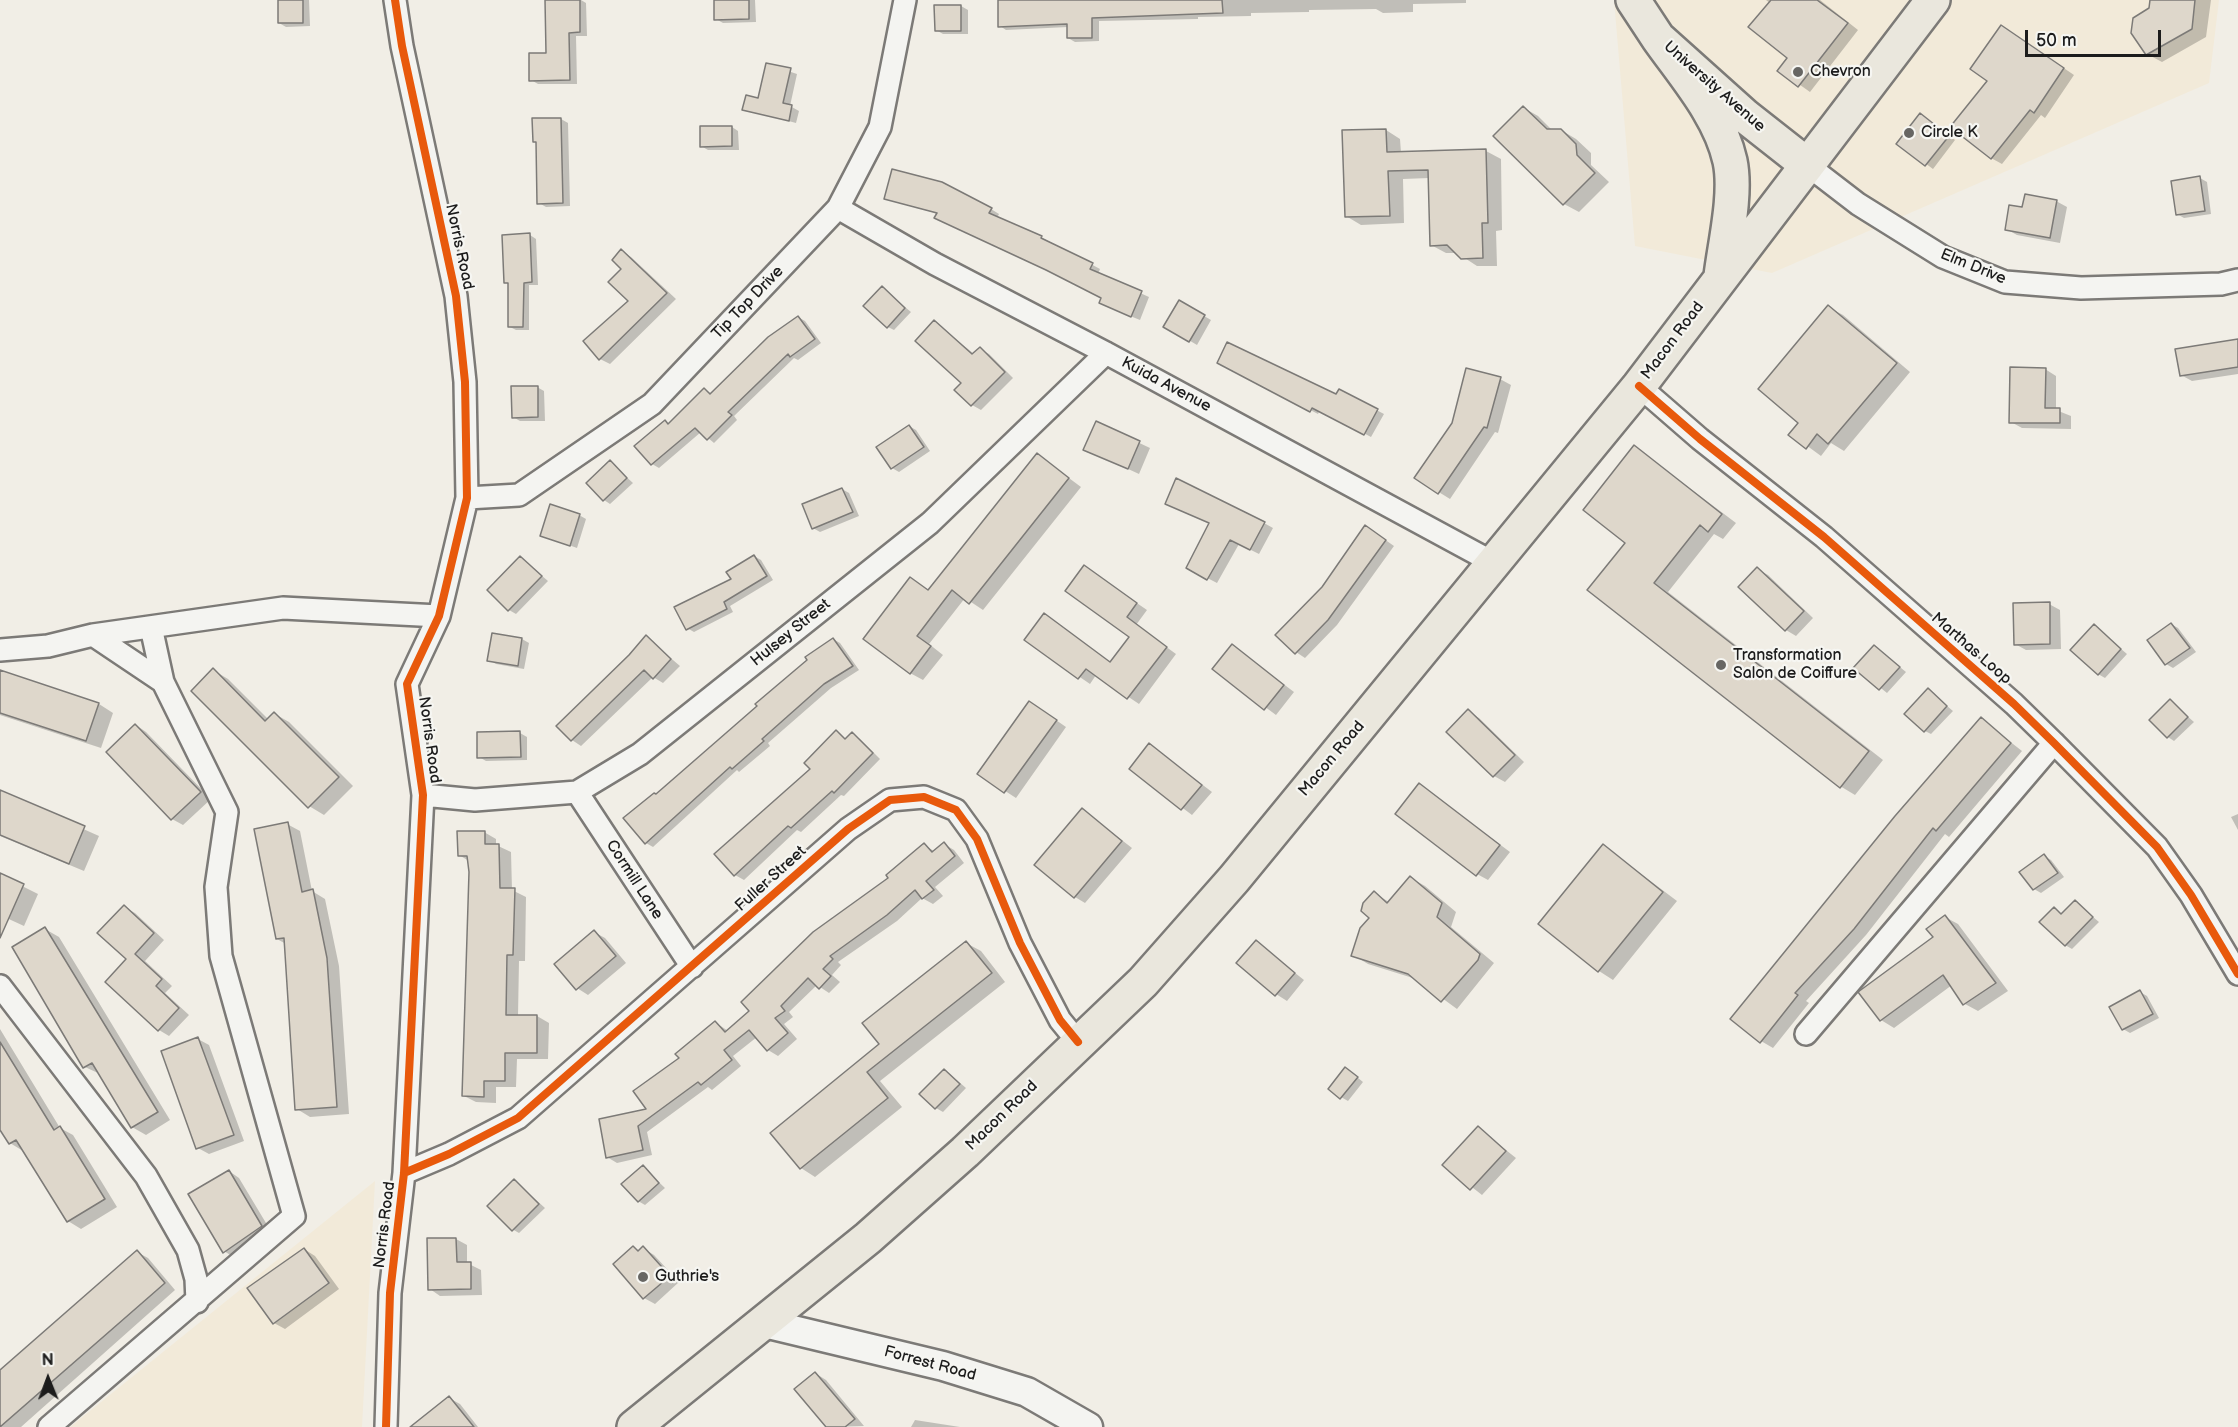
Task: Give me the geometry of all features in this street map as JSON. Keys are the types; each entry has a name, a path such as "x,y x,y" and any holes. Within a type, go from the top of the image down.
{"main road":[{"name":"University Avenue","path":"1633,0 1658,38 1745,116 1806,164"},
{"name":"Macon Road","path":"634,1427 868,1238 965,1152 1143,982 1234,879 1639,386 1933,0"},
{"path":"1658,38 1704,104 1730,162 1730,196 1721,277"},
{"name":"Forrest Road","path":"764,1323 944,1366 1027,1392 1088,1427"}],"street":[{"name":"Norris Road","path":"386,1427 390,1293 404,1173 423,795 407,684 440,616 467,498 465,382 456,296 402,46 395,0"},
{"name":"Tip Top Drive","path":"467,498 519,495 652,404 838,208 880,127 905,0"},
{"name":"Elm Drive","path":"1806,164 1858,204 1943,257 2005,282 2081,288 2221,284 2238,280"},
{"name":"Kuida Avenue","path":"838,208 935,264 1106,353 1494,563"},
{"name":"Hulsey Street","path":"423,795 475,800 577,792 640,754 930,523 1106,353"},
{"name":"Marthas Loop","path":"1639,386 1700,439 1824,537 2014,704 2054,743 2157,847 2191,896 2238,975"},
{"path":"0,650 48,646 93,635 283,608 440,616"},
{"path":"49,1427 294,1216 220,956 216,887 227,812 163,682 151,627"},
{"path":"93,635 163,682"},
{"path":"1806,1034 2054,743"},
{"name":"Cormill Lane","path":"577,792 692,967"},
{"name":"Fuller Street","path":"404,1173 449,1155 518,1118 848,829 890,800 924,797 956,810 977,839 1020,943 1060,1020 1078,1042"},
{"path":"0,986 146,1176 188,1250 196,1279 196,1302"}],"shaded area":[{"path":"1614,0 2219,0 2209,83 1772,273 1635,246"},
{"path":"375,1181 362,1427 70,1427"}],"building":[{"path":"278,0 303,0 303,23 278,23"},
{"path":"545,0 580,0 580,32 569,33 570,80 529,81 529,53 546,53"},
{"path":"714,0 749,0 749,19 714,20"},
{"path":"998,0 1222,0 1223,13 1092,18 1092,38 1067,38 1067,24 998,27"},
{"path":"1771,0 1817,0 1848,23 1798,87 1777,71 1787,58 1748,27"},
{"path":"2150,0 2195,0 2192,29 2146,55 2131,33 2133,18 2149,8"},
{"path":"934,5 961,5 961,31 935,31"},
{"path":"2001,25 2064,68 2034,113 2030,110 1991,159 1950,127 1987,81 1970,69"},
{"path":"766,63 791,68 783,103 792,105 789,121 742,110 746,95 758,98"},
{"path":"1523,106 1547,129 1561,129 1576,144 1577,155 1595,173 1563,205 1493,136"},
{"path":"1920,113 1949,136 1925,166 1896,144"},
{"path":"532,118 561,118 563,203 537,204 536,142 533,142"},
{"path":"700,126 732,126 732,146 700,147"},
{"path":"1386,129 1387,152 1486,149 1488,223 1482,223 1483,258 1461,259 1447,245 1430,246 1428,170 1388,171 1390,216 1345,217 1342,130"},
{"path":"892,169 942,182 992,208 989,213 1042,236 1041,238 1093,263 1090,269 1142,291 1131,317 1099,303 1101,298 1046,270 934,218 937,213 884,199"},
{"path":"2200,176 2205,211 2176,215 2171,181"},
{"path":"2025,194 2057,200 2050,238 2005,230 2009,205 2022,207"},
{"path":"530,233 532,282 524,283 523,327 508,327 508,283 504,283 502,235"},
{"path":"621,249 667,293 599,360 583,341 628,301 608,282 621,269 612,260"},
{"path":"882,286 905,308 887,328 863,306"},
{"path":"1179,300 1205,315 1189,342 1163,327"},
{"path":"1828,305 1897,363 1828,444 1817,434 1806,449 1788,435 1798,423 1758,389"},
{"path":"798,316 815,339 790,357 788,354 728,412 732,415 707,440 695,428 651,465 634,446 665,420 668,424 704,388 710,394 768,337"},
{"path":"934,320 972,354 980,347 1005,372 971,406 954,390 961,383 915,341"},
{"path":"2238,339 2238,367 2180,376 2175,349"},
{"path":"1227,342 1336,394 1339,389 1378,409 1364,435 1312,408 1310,412 1217,363"},
{"path":"2010,367 2046,368 2045,408 2060,408 2060,423 2009,423"},
{"path":"1466,368 1501,377 1487,428 1484,427 1438,494 1414,478 1452,423"},
{"path":"511,386 538,386 538,417 512,418"},
{"path":"1096,421 1140,441 1128,469 1083,450"},
{"path":"909,425 924,447 891,469 876,447"},
{"path":"1634,445 1722,514 1708,532 1700,525 1654,583 1869,751 1840,788 1587,590 1625,543 1583,510"},
{"path":"1037,453 1069,478 969,604 952,590 917,636 931,646 910,674 863,639 910,577 928,590"},
{"path":"610,460 627,478 603,501 586,483"},
{"path":"1176,478 1265,522 1250,550 1230,540 1207,580 1186,568 1209,523 1165,504"},
{"path":"842,488 853,512 812,529 802,504"},
{"path":"550,504 580,514 570,546 540,536"},
{"path":"1365,525 1386,540 1328,620 1295,654 1275,635 1322,587"},
{"path":"754,555 767,576 724,602 727,609 686,630 674,607 731,579 726,572"},
{"path":"520,556 542,576 508,611 487,590"},
{"path":"1084,565 1137,603 1127,617 1167,647 1127,699 1086,669 1078,679 1024,640 1044,613 1110,662 1129,637 1065,591"},
{"path":"1757,567 1804,611 1785,631 1738,587"},
{"path":"2050,602 2050,644 2014,645 2013,603"},
{"path":"2171,623 2190,648 2165,665 2147,640"},
{"path":"2094,624 2121,649 2098,675 2070,650"},
{"path":"492,633 522,638 518,666 487,661"},
{"path":"646,635 671,659 653,679 644,670 571,741 556,726 629,655"},
{"path":"833,638 853,666 824,684 762,739 764,741 732,769 730,767 645,844 623,818 654,793 656,794 757,706 755,704 807,660 805,657"},
{"path":"1232,644 1284,685 1264,710 1212,669"},
{"path":"1874,645 1900,667 1879,690 1853,668"},
{"path":"213,668 265,721 274,712 339,777 308,808 191,691"},
{"path":"0,670 99,703 86,741 0,713"},
{"path":"1928,688 1947,706 1924,732 1904,714"},
{"path":"2170,699 2188,717 2167,738 2149,720"},
{"path":"1029,701 1057,720 1004,793 977,774"},
{"path":"1468,709 1515,755 1493,777 1446,732"},
{"path":"1981,717 2011,743 1936,831 1933,828 1854,929 1795,993 1798,995 1760,1043 1730,1019 1895,816"},
{"path":"135,724 201,792 171,820 106,752"},
{"path":"836,730 845,739 852,732 873,753 834,793 832,791 791,828 788,826 734,876 714,854 810,769 804,763"},
{"path":"520,731 521,757 477,758 477,732"},
{"path":"1149,743 1202,785 1181,810 1129,769"},
{"path":"1419,783 1500,845 1476,876 1395,814"},
{"path":"0,790 85,826 69,864 0,835"},
{"path":"1082,808 1122,841 1074,898 1034,865"},
{"path":"288,822 302,892 313,889 327,958 337,1107 295,1110 284,938 276,939 254,829"},
{"path":"457,831 485,831 485,844 499,844 500,888 515,888 513,955 507,955 506,1015 537,1015 537,1053 505,1053 505,1081 484,1081 484,1097 462,1096 469,872 467,856 458,856"},
{"path":"944,842 955,856 926,881 934,890 922,899 915,890 887,915 830,956 833,959 823,969 831,976 819,989 808,978 781,1006 785,1011 775,1018 788,1033 767,1051 749,1030 724,1050 732,1060 701,1085 698,1082 638,1126 643,1150 606,1158 599,1119 646,1109 633,1091 679,1058 675,1054 715,1021 725,1032 749,1011 741,1002 813,932 888,878 886,875 924,843 932,852"},
{"path":"1603,844 1663,892 1598,972 1538,924"},
{"path":"2044,854 2058,873 2033,890 2019,872"},
{"path":"0,873 24,884 0,938"},
{"path":"1410,876 1442,903 1437,917 1480,954 1478,960 1441,1002 1408,974 1351,956 1360,928 1369,918 1361,911 1363,903 1374,891 1387,903"},
{"path":"2075,900 2093,917 2065,946 2039,922 2054,907 2061,914"},
{"path":"124,905 154,933 135,954 162,979 156,986 179,1008 158,1031 105,982 126,959 97,933"},
{"path":"1945,915 1996,983 1963,1005 1943,975 1880,1021 1858,992 1933,937 1926,929"},
{"path":"45,927 158,1112 131,1128 92,1063 83,1068 12,947"},
{"path":"594,930 616,956 576,990 554,964"},
{"path":"1256,940 1295,973 1275,996 1236,963"},
{"path":"966,941 992,973 867,1072 888,1098 800,1169 770,1133 879,1044 862,1023"},
{"path":"2140,990 2153,1014 2122,1030 2109,1007"},
{"path":"198,1037 234,1135 196,1149 161,1051"},
{"path":"0,1042 54,1130 60,1126 105,1199 67,1222 16,1140 9,1144 0,1130"},
{"path":"1345,1067 1358,1077 1340,1099 1328,1089"},
{"path":"944,1069 960,1084 935,1109 919,1094"},
{"path":"1478,1126 1506,1151 1470,1190 1442,1165"},
{"path":"643,1165 659,1183 638,1202 621,1184"},
{"path":"229,1170 262,1226 223,1253 188,1194"},
{"path":"514,1179 539,1204 512,1231 487,1206"},
{"path":"427,1238 456,1238 457,1262 471,1262 471,1289 428,1290"},
{"path":"633,1246 638,1251 643,1246 670,1276 643,1299 613,1264"},
{"path":"304,1248 329,1283 273,1324 247,1288"},
{"path":"137,1250 165,1283 0,1427 0,1370"},
{"path":"815,1372 855,1419 845,1427 826,1427 794,1389"},
{"path":"449,1396 474,1427 410,1427"}],"cycle path":[{"path":"386,1427 390,1293 404,1173 423,795 407,684 439,616 467,498 465,382 456,296 402,46 395,0"},
{"path":"1639,386 1700,439 1824,537 2014,704 2054,743 2157,847 2191,895 2238,974"},
{"path":"404,1173 449,1154 518,1118 848,829 890,800 924,797 956,810 977,839 1020,943 1060,1020 1078,1042"}],"place":[{"name":"Chevron","path":"1798,72"},
{"name":"Circle K","path":"1909,133"},
{"name":"Transformation Salon de Coiffure","path":"1721,665"},
{"name":"Guthrie's","path":"643,1277"}]}
